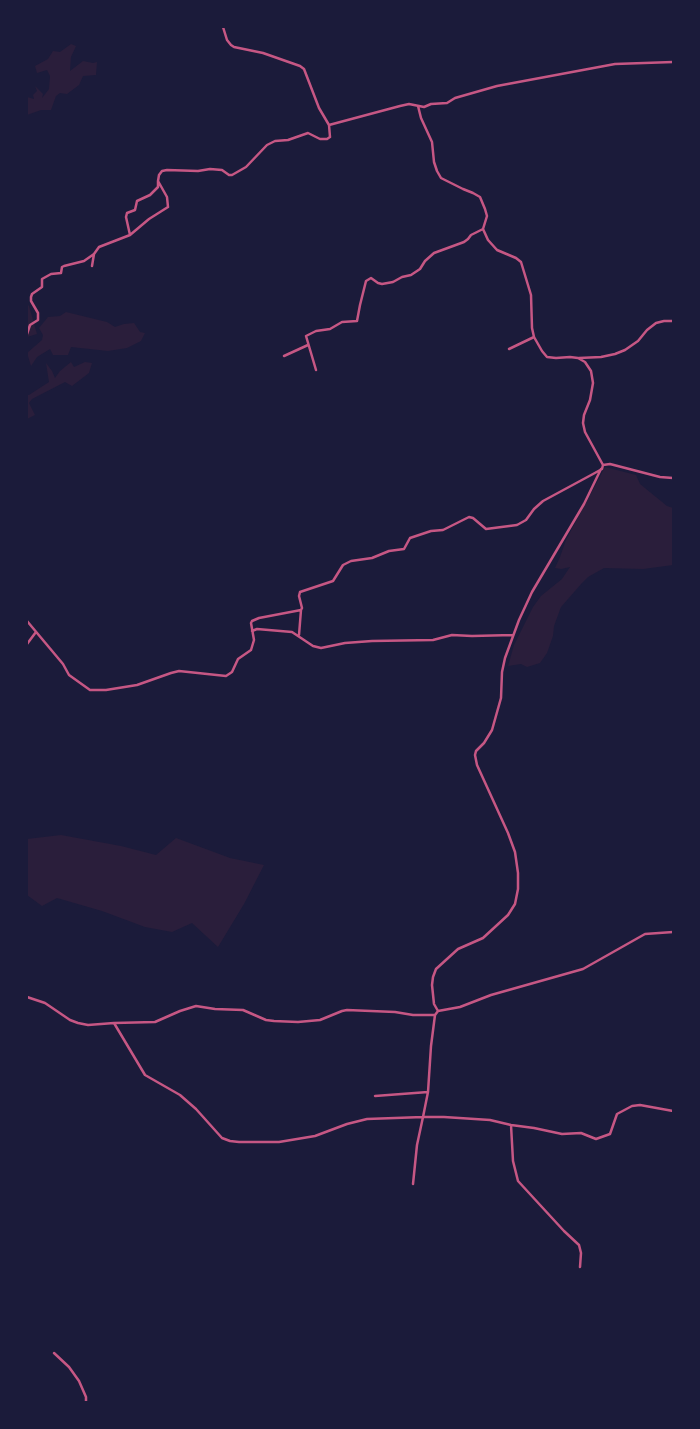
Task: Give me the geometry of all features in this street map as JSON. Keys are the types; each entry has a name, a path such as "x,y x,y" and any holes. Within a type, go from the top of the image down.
{"street":[{"path":"130,235 126,217 127,213 135,210 137,201 145,199 158,187 160,172 167,170 222,170 232,176 246,167 267,145 275,141 288,140 308,133 320,139 330,137 329,125 319,108 304,69 300,66 263,54 234,47 227,40 223,27"},
{"path":"329,125 409,104 418,105 424,108 430,104 447,103 454,98 497,86 615,64 673,62"},
{"path":"418,105 421,118 432,142 436,171 441,178 480,197 487,216 483,229 488,240 497,250 516,258 521,262 531,295 531,321 534,336 547,357 601,357 614,354 624,350 638,341 647,330 656,323 673,320"},
{"path":"27,334 30,325 38,320 38,313 31,298 32,294 42,287 42,279 52,274 61,273 62,267 84,261 94,254 100,247 130,235 149,219 168,207 165,192 158,180"},
{"path":"316,370 305,338 307,335 330,329 342,322 356,322 358,320 365,282 369,278 372,278 378,283 382,284 393,282 420,269 425,261 434,253 464,242 468,240 471,234 483,229"},
{"path":"92,266 94,254"},
{"path":"509,349 534,336"},
{"path":"284,356 308,345"},
{"path":"438,1011 434,1004 432,985 436,969 458,949 483,938 492,931 508,915 515,904 518,889 518,873 515,852 477,765 475,755 476,751 484,743 492,730 501,698 505,658 513,635 532,592 584,504 602,469 603,465 585,432 584,415 590,400 593,383 591,371 585,362 578,358"},
{"path":"603,465 610,464 660,477 673,478"},
{"path":"299,635 302,608 299,596 300,592 333,581 343,565 351,561 372,558 389,551 404,549 410,538 431,531 443,530 469,517 473,518 486,529 517,525 526,520 534,509 543,502 602,469"},
{"path":"27,621 63,664 68,675 90,690 106,690 137,685 171,673 179,672 226,676 232,672 238,660 250,651 254,640 251,623 254,619 301,610"},
{"path":"254,640 252,631 257,629 292,632 299,635 313,646 321,648 343,643 433,640 452,635 513,635"},
{"path":"27,644 36,632"},
{"path":"413,1184 417,1145 428,1092 435,1015 438,1011 460,1007 491,995 583,969 645,934 673,932"},
{"path":"27,997 45,1003 70,1020 88,1024 155,1022 190,1007 196,1006 215,1009 243,1010 266,1020 298,1022 320,1020 342,1011 356,1010 395,1012 413,1015 435,1015"},
{"path":"114,1024 145,1075 180,1095 196,1109 222,1138 230,1141 257,1143 279,1142 315,1136 347,1124 367,1119 423,1117 490,1120 564,1134 578,1133 593,1139 599,1139 607,1136 611,1132 617,1114 632,1106 640,1105 673,1112"},
{"path":"376,1096 428,1092"},
{"path":"511,1125 513,1161 518,1181 564,1231 577,1242 581,1251 580,1266"},
{"path":"54,1353 69,1367 79,1381 86,1396 86,1402"}],"shaded area":[{"path":"71,44 76,46 71,57 70,71 83,61 93,63 97,62 96,75 83,76 79,85 67,94 60,93 56,96 51,110 41,110 27,115 27,97 34,99 33,95 37,91 35,86 43,94 42,98 49,89 50,76 47,70 37,73 35,66 48,59 53,51 60,52"},
{"path":"27,304 29,306 37,334 27,337"},
{"path":"66,312 107,322 115,327 134,323 140,332 145,333 141,341 127,348 108,351 71,347 68,355 53,355 50,349 37,357 31,366 27,353 42,340 43,335 39,328 48,317 60,316"},
{"path":"71,362 74,367 85,362 92,363 89,373 72,386 65,382 32,399 29,403 35,415 27,419 27,395 49,382 46,363 55,378 60,371"},
{"path":"605,467 636,475 640,484 667,506 673,508 673,565 643,569 604,568 588,577 561,607 547,653 540,663 527,667 521,664 508,666 514,645 533,607 541,596 562,579 570,567 561,569 555,568 566,540"},
{"path":"61,835 121,846 156,855 176,838 230,858 264,865 244,904 218,947 192,923 172,932 145,927 102,911 57,898 42,906 27,895 27,839"}]}
